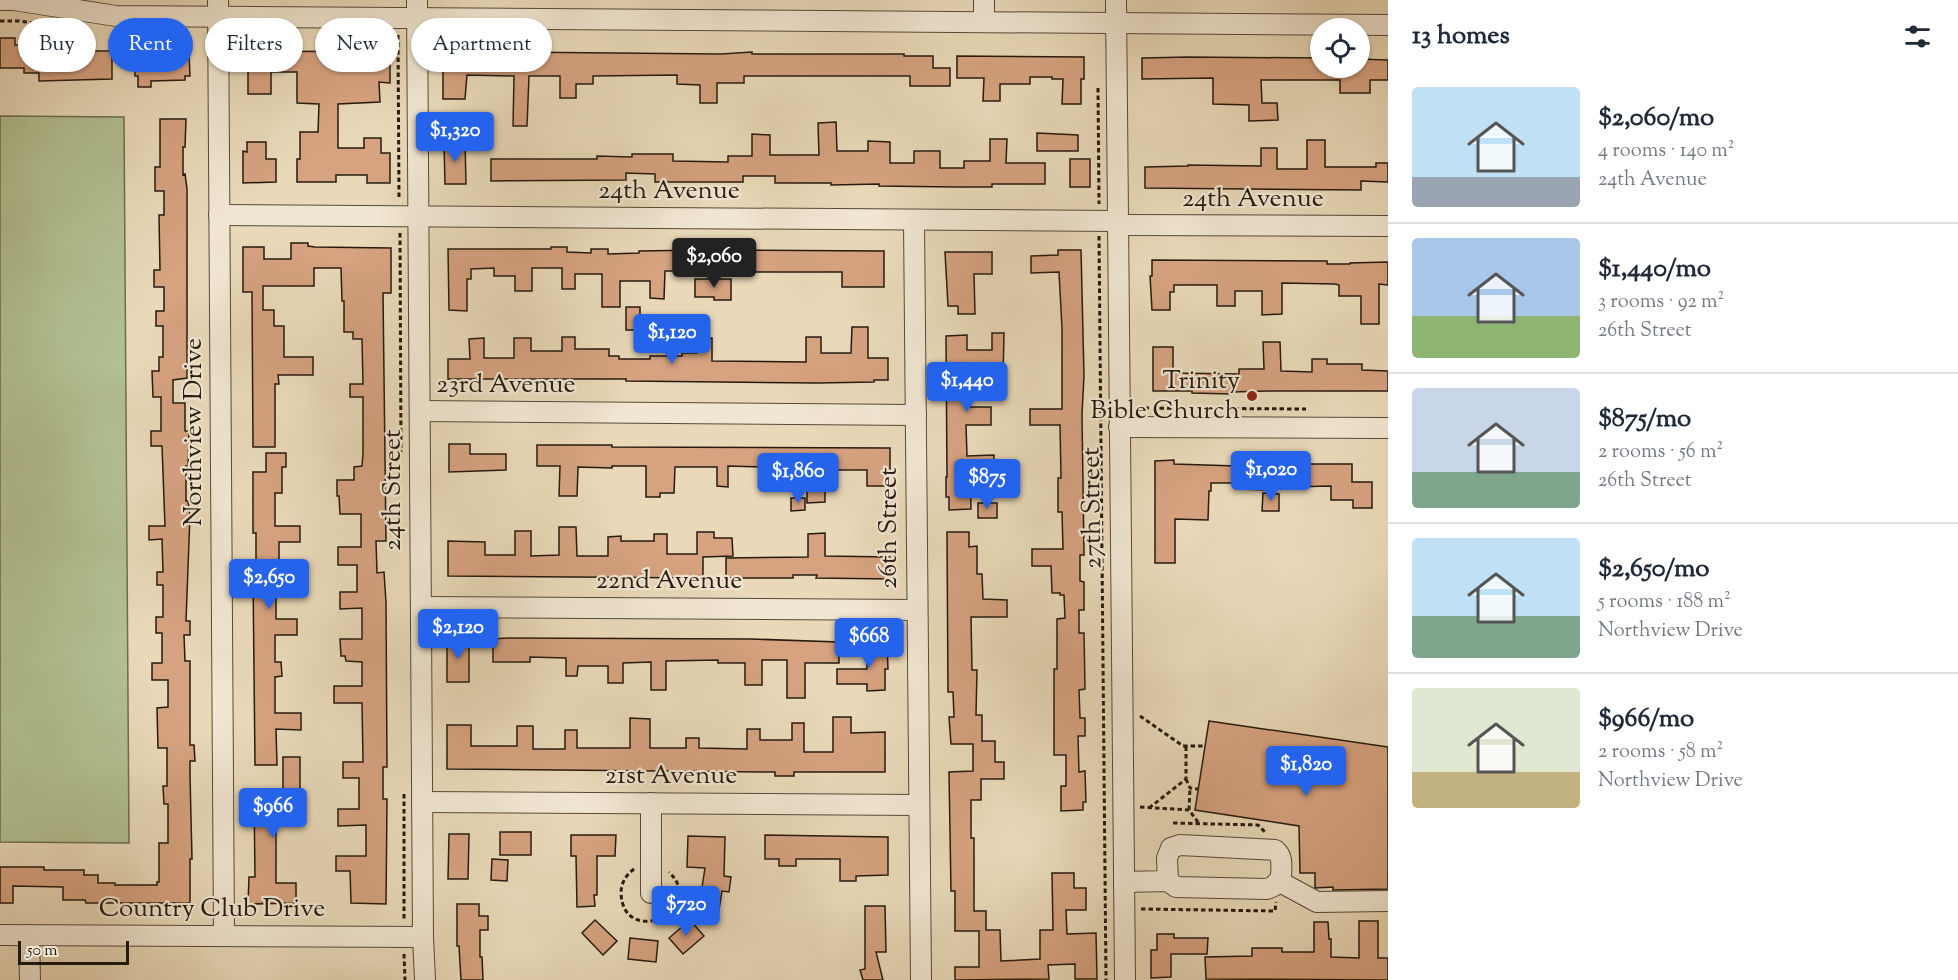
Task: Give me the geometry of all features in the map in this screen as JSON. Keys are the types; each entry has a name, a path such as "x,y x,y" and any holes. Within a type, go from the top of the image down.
{"street":[{"path":"0,0 14,0 116,16 218,8 417,9 984,22 1388,25"},
{"path":"984,0 984,22"},
{"name":"27th Street","path":"1116,0 1125,980"},
{"name":"Northview Drive","path":"218,8 224,936"},
{"name":"24th Street","path":"417,9 425,980"},
{"name":"24th Avenue","path":"219,215 1388,226"},
{"name":"26th Street","path":"914,220 921,980"},
{"name":"23rd Avenue","path":"420,411 916,415"},
{"path":"1119,427 1388,428"},
{"name":"22nd Avenue","path":"421,607 917,610"},
{"name":"21st Avenue","path":"422,802 919,805"},
{"path":"651,803 651,893"},
{"path":"1168,881 1167,858 1171,848 1180,846 1275,850 1281,858 1280,882"},
{"path":"1124,882 1168,881 1176,887 1267,889 1280,882"},
{"path":"1280,882 1317,902 1388,901"},
{"name":"Country Club Drive","path":"0,935 423,937"},
{"path":"29,935 30,980"}],"path":[{"path":"398,72 399,207"},
{"path":"1098,88 1099,212"},
{"path":"400,225 401,457"},
{"path":"1099,231 1106,980"},
{"path":"1137,408 1316,409"},
{"path":"1140,716 1183,746 1205,746"},
{"path":"1186,746 1186,779 1190,788 1189,810 1199,823"},
{"path":"1149,808 1186,779"},
{"path":"1190,788 1198,789"},
{"path":"404,791 404,928"},
{"path":"1140,807 1189,810"},
{"path":"636,868 626,876 622,886 622,899 632,917 648,922 658,921 675,907 678,886 674,877 664,867"},
{"path":"404,951 405,980"}],"green space":[{"path":"0,116 124,117 129,843 0,842"}],"building":[{"path":"0,38 15,38 15,45 18,45 18,68 0,68"},
{"path":"96,51 108,51 108,72 112,72 112,79 39,81 39,73 24,73 96,72"},
{"path":"303,51 315,51 315,72 390,72 390,83 379,82 380,102 338,104 338,148 364,148 364,138 381,138 381,153 390,153 390,183 367,183 367,175 336,175 336,182 297,182 300,132 318,132 319,104 297,103 297,72 303,72"},
{"path":"552,52 904,54 904,56 933,56 933,68 950,68 950,86 910,86 910,76 744,76 744,83 717,83 717,103 700,103 700,85 677,84 677,75 593,76 593,84 576,84 576,98 560,98 560,76 529,76 527,126 513,126 514,76 467,75 465,99 443,99 443,72 552,72"},
{"path":"957,56 1084,57 1081,104 1062,104 1063,79 1052,79 1052,77 1030,77 1030,84 1000,84 1000,101 983,101 984,78 957,78"},
{"path":"1142,58 1310,58 1310,78 1370,78 1370,59 1388,60 1388,80 1370,80 1370,93 1340,93 1340,80 1261,80 1262,103 1277,103 1278,120 1249,121 1249,105 1213,104 1213,78 1142,79"},
{"path":"135,72 190,72 190,76 185,76 185,80 151,81 151,87 138,87 138,76 135,76"},
{"path":"248,72 271,72 271,94 248,94"},
{"path":"160,119 186,119 183,175 185,174 187,189 187,378 173,380 173,403 185,403 185,431 189,431 188,466 186,466 186,501 188,501 190,515 186,621 190,621 190,635 184,635 185,661 190,661 190,745 194,745 195,761 190,761 192,859 190,859 190,903 86,903 85,900 63,900 63,887 13,886 13,903 0,903 0,867 84,870 84,875 98,875 98,883 157,885 159,882 159,843 168,843 168,804 164,804 163,786 167,786 167,748 158,748 157,708 168,707 168,680 152,680 152,663 162,663 162,633 156,633 156,617 163,617 163,585 157,585 157,572 163,572 162,539 149,540 149,526 165,526 162,446 151,446 151,431 161,431 161,397 153,397 152,371 159,371 159,357 163,357 163,326 156,326 156,311 164,311 164,287 154,287 154,270 160,270 159,215 164,215 164,191 155,191 155,167 160,167"},
{"path":"836,122 837,151 868,151 868,141 890,142 890,163 914,163 914,151 940,151 940,168 964,168 964,161 990,161 990,139 1007,139 1006,163 1045,163 1045,184 992,184 992,187 831,185 831,183 775,183 775,176 743,176 743,182 655,182 655,174 626,173 626,180 491,181 491,159 597,159 597,156 632,157 632,154 673,154 673,161 728,162 728,156 752,156 752,134 770,135 770,155 819,155 818,123"},
{"path":"1037,133 1078,135 1078,151 1037,151"},
{"path":"1307,140 1325,140 1325,167 1376,167 1376,163 1388,163 1388,182 1361,181 1361,190 1145,188 1145,167 1261,166 1261,148 1277,148 1277,169 1307,169"},
{"path":"247,142 266,142 266,159 276,159 276,182 243,183 243,151 247,152"},
{"path":"444,142 465,142 466,184 445,184"},
{"path":"1070,159 1090,159 1090,187 1070,187"},
{"path":"291,243 308,243 308,246 315,247 391,248 391,293 383,293 386,541 376,541 377,573 384,572 386,602 387,767 383,767 383,799 387,799 386,904 351,903 350,871 336,871 336,856 366,856 366,825 338,826 338,809 359,809 359,778 343,778 343,762 363,762 362,703 334,703 334,686 362,686 362,662 346,661 345,656 341,656 340,639 362,639 362,608 340,609 340,592 357,592 357,565 338,565 338,547 361,547 361,514 340,514 337,480 354,480 354,467 362,466 363,453 363,397 350,397 350,384 363,384 362,339 353,339 353,332 344,332 341,268 314,268 314,286 263,286 263,310 274,310 274,326 284,326 284,357 313,357 313,375 278,375 279,384 275,384 275,447 253,447 252,292 243,292 243,247 264,247 264,259 291,259"},
{"path":"551,247 567,247 567,252 591,253 591,249 608,249 608,254 699,250 699,271 665,271 664,299 650,298 650,281 620,281 620,307 602,307 602,274 575,274 575,289 562,289 562,268 532,268 532,291 515,291 515,276 494,276 494,268 471,269 471,279 467,279 467,311 449,310 448,249 551,249"},
{"path":"724,250 884,251 884,287 842,287 842,272 724,272"},
{"path":"1058,250 1081,250 1084,376 1082,414 1084,555 1080,555 1080,581 1084,582 1084,610 1079,610 1079,633 1084,633 1085,689 1079,690 1080,718 1085,718 1085,736 1078,736 1079,772 1085,771 1086,802 1083,802 1083,810 1061,811 1061,786 1066,786 1066,755 1054,755 1054,669 1057,669 1057,619 1065,618 1064,595 1052,593 1051,566 1032,566 1032,549 1063,549 1062,512 1058,512 1058,478 1061,478 1060,425 1030,425 1030,409 1062,409 1059,272 1031,273 1031,256 1058,255"},
{"path":"945,252 992,252 992,274 974,274 975,314 958,314 958,306 948,306"},
{"path":"1152,260 1327,261 1327,264 1388,262 1388,285 1379,284 1379,324 1361,324 1361,296 1339,296 1339,285 1335,284 1282,283 1282,314 1262,315 1262,291 1235,291 1235,306 1217,306 1217,285 1174,285 1174,292 1170,292 1170,310 1152,310 1150,276 1152,276"},
{"path":"695,279 731,279 731,300 695,297"},
{"path":"626,307 640,307 640,330 626,330"},
{"path":"852,327 868,327 868,358 888,358 888,380 817,383 626,381 626,379 448,379 448,359 470,359 469,339 484,338 484,358 514,358 514,338 531,338 531,351 562,351 562,337 575,337 575,349 609,349 609,356 619,356 619,359 650,359 650,356 682,356 682,353 697,353 697,339 712,338 712,361 806,362 806,337 821,337 821,353 851,353"},
{"path":"992,333 1004,333 1003,378 967,377 967,407 991,407 991,425 966,425 967,456 994,455 994,471 970,471 971,509 949,510 949,497 946,497 946,336 967,335 967,350 992,350"},
{"path":"1263,342 1280,342 1281,371 1312,372 1312,359 1327,359 1327,364 1362,364 1362,370 1388,371 1388,391 1269,391 1230,392 1230,394 1153,391 1153,347 1173,347 1173,373 1239,374 1239,369 1264,369"},
{"path":"449,444 470,444 470,454 506,454 506,470 449,472"},
{"path":"537,445 890,448 890,486 867,486 867,470 825,470 825,502 807,503 807,474 762,476 762,467 728,466 728,487 717,486 717,467 675,467 674,493 660,493 660,497 646,497 646,466 578,467 577,496 559,496 560,466 537,466"},
{"path":"266,453 286,453 286,467 282,467 282,493 275,493 275,526 300,526 300,542 279,542 279,574 288,574 288,587 276,587 276,619 297,619 297,635 275,635 275,662 281,662 282,676 275,677 275,713 301,713 301,730 276,729 277,765 255,765 253,575 256,575 256,533 253,533 253,472 266,472"},
{"path":"1174,460 1174,464 1268,467 1267,490 1236,489 1237,483 1211,483 1208,520 1175,519 1175,563 1155,563 1155,461"},
{"path":"1290,464 1352,464 1352,482 1372,482 1372,508 1353,508 1353,500 1331,500 1331,486 1290,487"},
{"path":"1263,493 1279,494 1279,511 1262,511"},
{"path":"791,498 805,498 805,510 791,511"},
{"path":"978,503 997,503 997,518 978,518"},
{"path":"559,527 576,527 577,556 608,556 608,537 621,536 621,541 654,541 654,534 667,534 667,554 697,554 697,532 714,532 714,538 732,538 733,556 703,557 703,578 448,576 448,541 485,542 485,555 515,555 515,531 531,531 531,556 559,555"},
{"path":"947,532 969,532 969,547 977,546 977,574 982,574 983,599 1007,600 1007,617 971,617 972,670 977,670 976,715 982,715 982,741 995,741 995,762 1004,762 1004,779 981,779 981,800 971,800 971,838 974,838 974,911 986,911 986,930 1000,930 1001,961 1040,959 1040,930 1053,930 1052,873 1074,873 1074,888 1086,888 1086,910 1066,910 1067,934 1096,933 1097,979 1075,979 1075,964 1048,965 1049,979 955,980 955,967 979,967 979,931 955,931 955,891 951,891 949,772 973,771 973,744 951,744 949,717 954,717 953,692 948,692"},
{"path":"825,533 825,556 890,557 890,579 816,578 817,575 793,575 793,578 726,578 726,558 808,557 808,534"},
{"path":"447,639 469,639 469,682 447,682"},
{"path":"493,639 751,639 839,642 839,663 805,663 805,698 787,698 787,660 762,660 762,685 745,685 745,663 718,663 718,660 666,661 666,690 651,690 651,662 623,663 623,683 608,683 608,666 578,666 577,676 566,676 566,658 530,657 530,662 493,662"},
{"path":"867,641 887,641 888,669 885,669 885,690 867,691 867,684 837,684 837,669 867,669"},
{"path":"833,717 851,717 851,733 885,732 885,772 794,772 794,776 775,776 775,772 447,769 447,725 471,725 471,746 517,746 517,726 533,726 533,749 565,749 565,730 577,730 577,748 630,748 630,718 650,719 650,748 686,748 686,738 699,738 699,748 747,749 747,729 760,729 760,740 792,740 792,723 804,723 804,752 833,752"},
{"path":"1209,721 1388,747 1388,889 1315,888 1315,873 1300,873 1299,826 1195,810"},
{"path":"283,757 300,757 300,799 286,799 286,815 276,815 276,883 296,883 296,903 248,904 249,877 255,877 254,793 283,793"},
{"path":"500,832 531,832 531,855 500,855"},
{"path":"449,834 469,834 468,879 448,879"},
{"path":"571,835 616,835 615,856 597,856 595,906 577,907 576,856 571,856"},
{"path":"765,835 888,837 888,875 856,876 856,881 840,881 840,859 796,859 796,866 779,866 779,859 765,859"},
{"path":"688,836 725,837 724,876 731,877 729,892 722,891 719,910 699,907 705,868 687,867"},
{"path":"492,859 508,860 507,881 491,880"},
{"path":"457,904 479,904 479,916 488,916 488,930 480,930 483,980 461,980 459,946 457,946"},
{"path":"865,906 885,906 886,952 876,952 883,980 863,980 860,970 865,969"},
{"path":"595,920 617,941 603,955 582,933"},
{"path":"690,920 704,936 683,954 669,938"},
{"path":"1359,921 1378,921 1378,958 1388,958 1388,980 1206,979 1205,957 1252,956 1252,948 1282,948 1282,952 1314,952 1314,922 1328,922 1331,957 1359,958"},
{"path":"1157,934 1174,934 1174,938 1208,938 1207,954 1171,954 1171,977 1151,978 1151,950 1157,950"},
{"path":"630,938 658,941 656,962 628,959"}],"place":[{"name":"Trinity Bible Church","path":"1252,396"}]}
